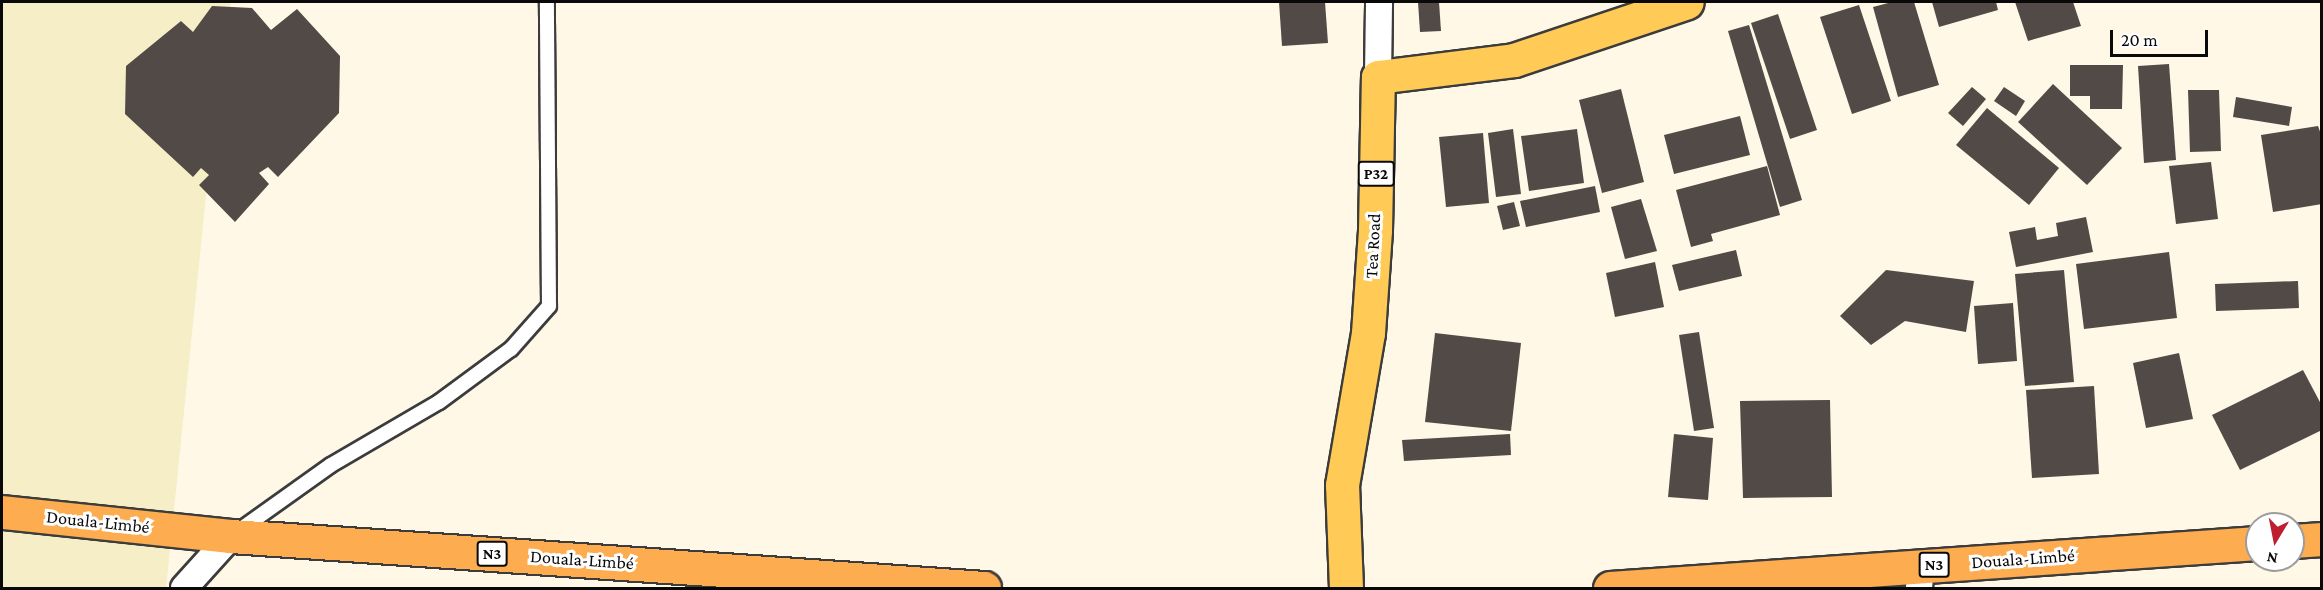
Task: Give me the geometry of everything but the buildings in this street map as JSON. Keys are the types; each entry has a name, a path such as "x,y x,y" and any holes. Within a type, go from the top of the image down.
{"highway":[{"name":"Douala-Limbé","path":"2,512 231,536 920,586 984,588"},
{"path":"2305,540 2322,539"},
{"name":"Douala-Limbé","path":"1610,588 1920,577 2245,544"}],"main road":[{"path":"1378,77 1514,60 1687,2"},
{"name":"Tea Road","path":"1346,588 1342,484 1368,333 1375,230 1378,77"}],"street":[{"path":"1378,77 1379,2"},
{"path":"184,588 231,536"}],"lane":[{"path":"231,536 332,465 439,402 511,349 549,306 547,2"}],"shaded area":[{"path":"2,2 231,2 207,186 166,588 2,588"}]}
